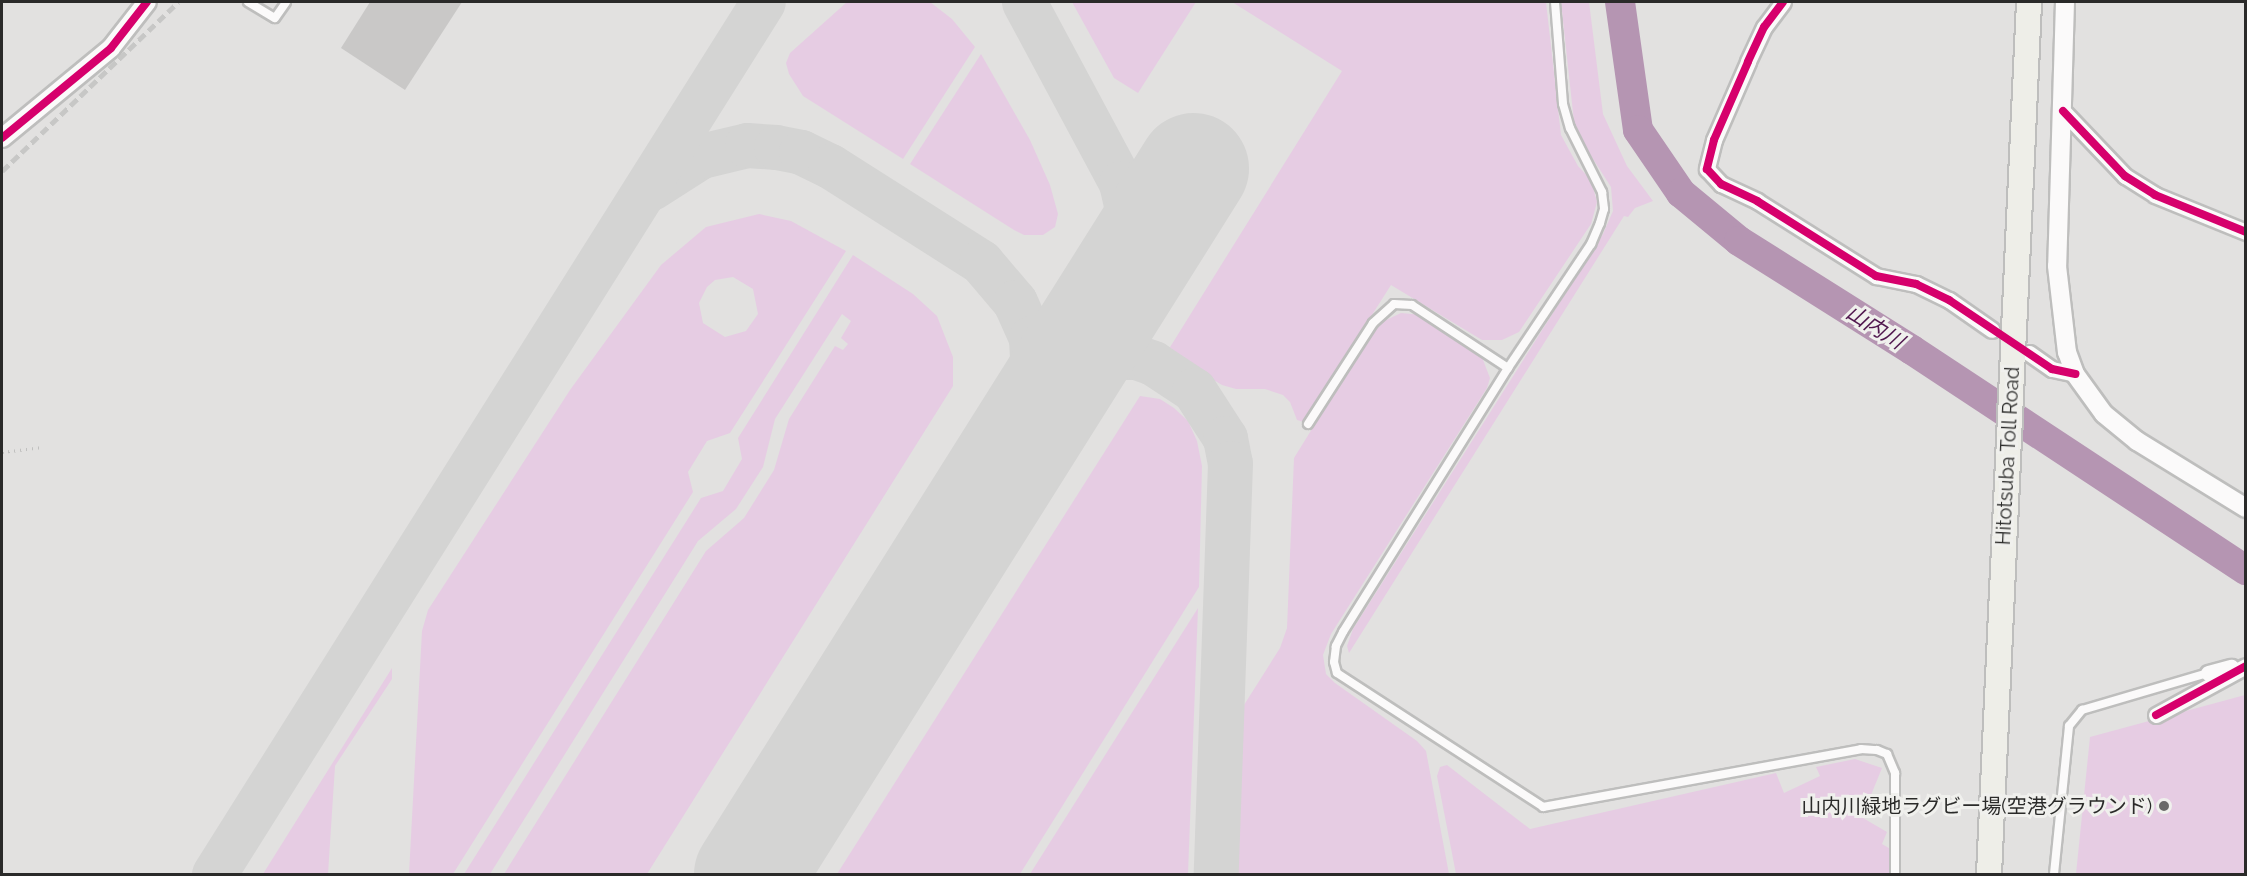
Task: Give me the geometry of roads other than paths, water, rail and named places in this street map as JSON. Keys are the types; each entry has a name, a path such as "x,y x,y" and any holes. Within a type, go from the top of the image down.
{"main road":[{"name":"Hitotsuba Toll Road","path":"1989,874 2007,471 2021,360 2029,2"}],"street":[{"path":"2,138 111,48 147,2"},
{"path":"1783,2 1764,27 1748,62 1714,140 1707,169 1721,184 1757,201 1876,276 1916,284 1949,300 1992,330"},
{"path":"2065,2 2057,266 2067,352 2075,374 2104,414 2137,441 2246,508"},
{"path":"2063,111 2125,176 2155,195 2246,232"},
{"path":"2021,360 2075,374"},
{"path":"2208,674 2246,665"},
{"path":"2156,715 2246,665"}],"lane":[{"path":"248,2 274,18 286,2"},
{"path":"1556,2 1563,104 1570,128 1602,192 1604,209 1591,244 1508,368 1343,632 1335,654 1337,673 1543,807 1861,749 1877,750 1887,754 1895,773 1895,874"},
{"path":"1308,424 1373,322 1394,304 1412,305 1508,368"},
{"path":"2054,874 2068,726 2082,710 2208,674"}],"waterway":[{"name":"山内川","path":"1620,2 1638,130 1681,193 1739,241 1912,350 2246,570"}],"railway":[{"path":"2,171 178,2"}],"place":[{"name":"山内川緑地ラグビー場(空港グラウンド)","path":"2164,806"}]}
